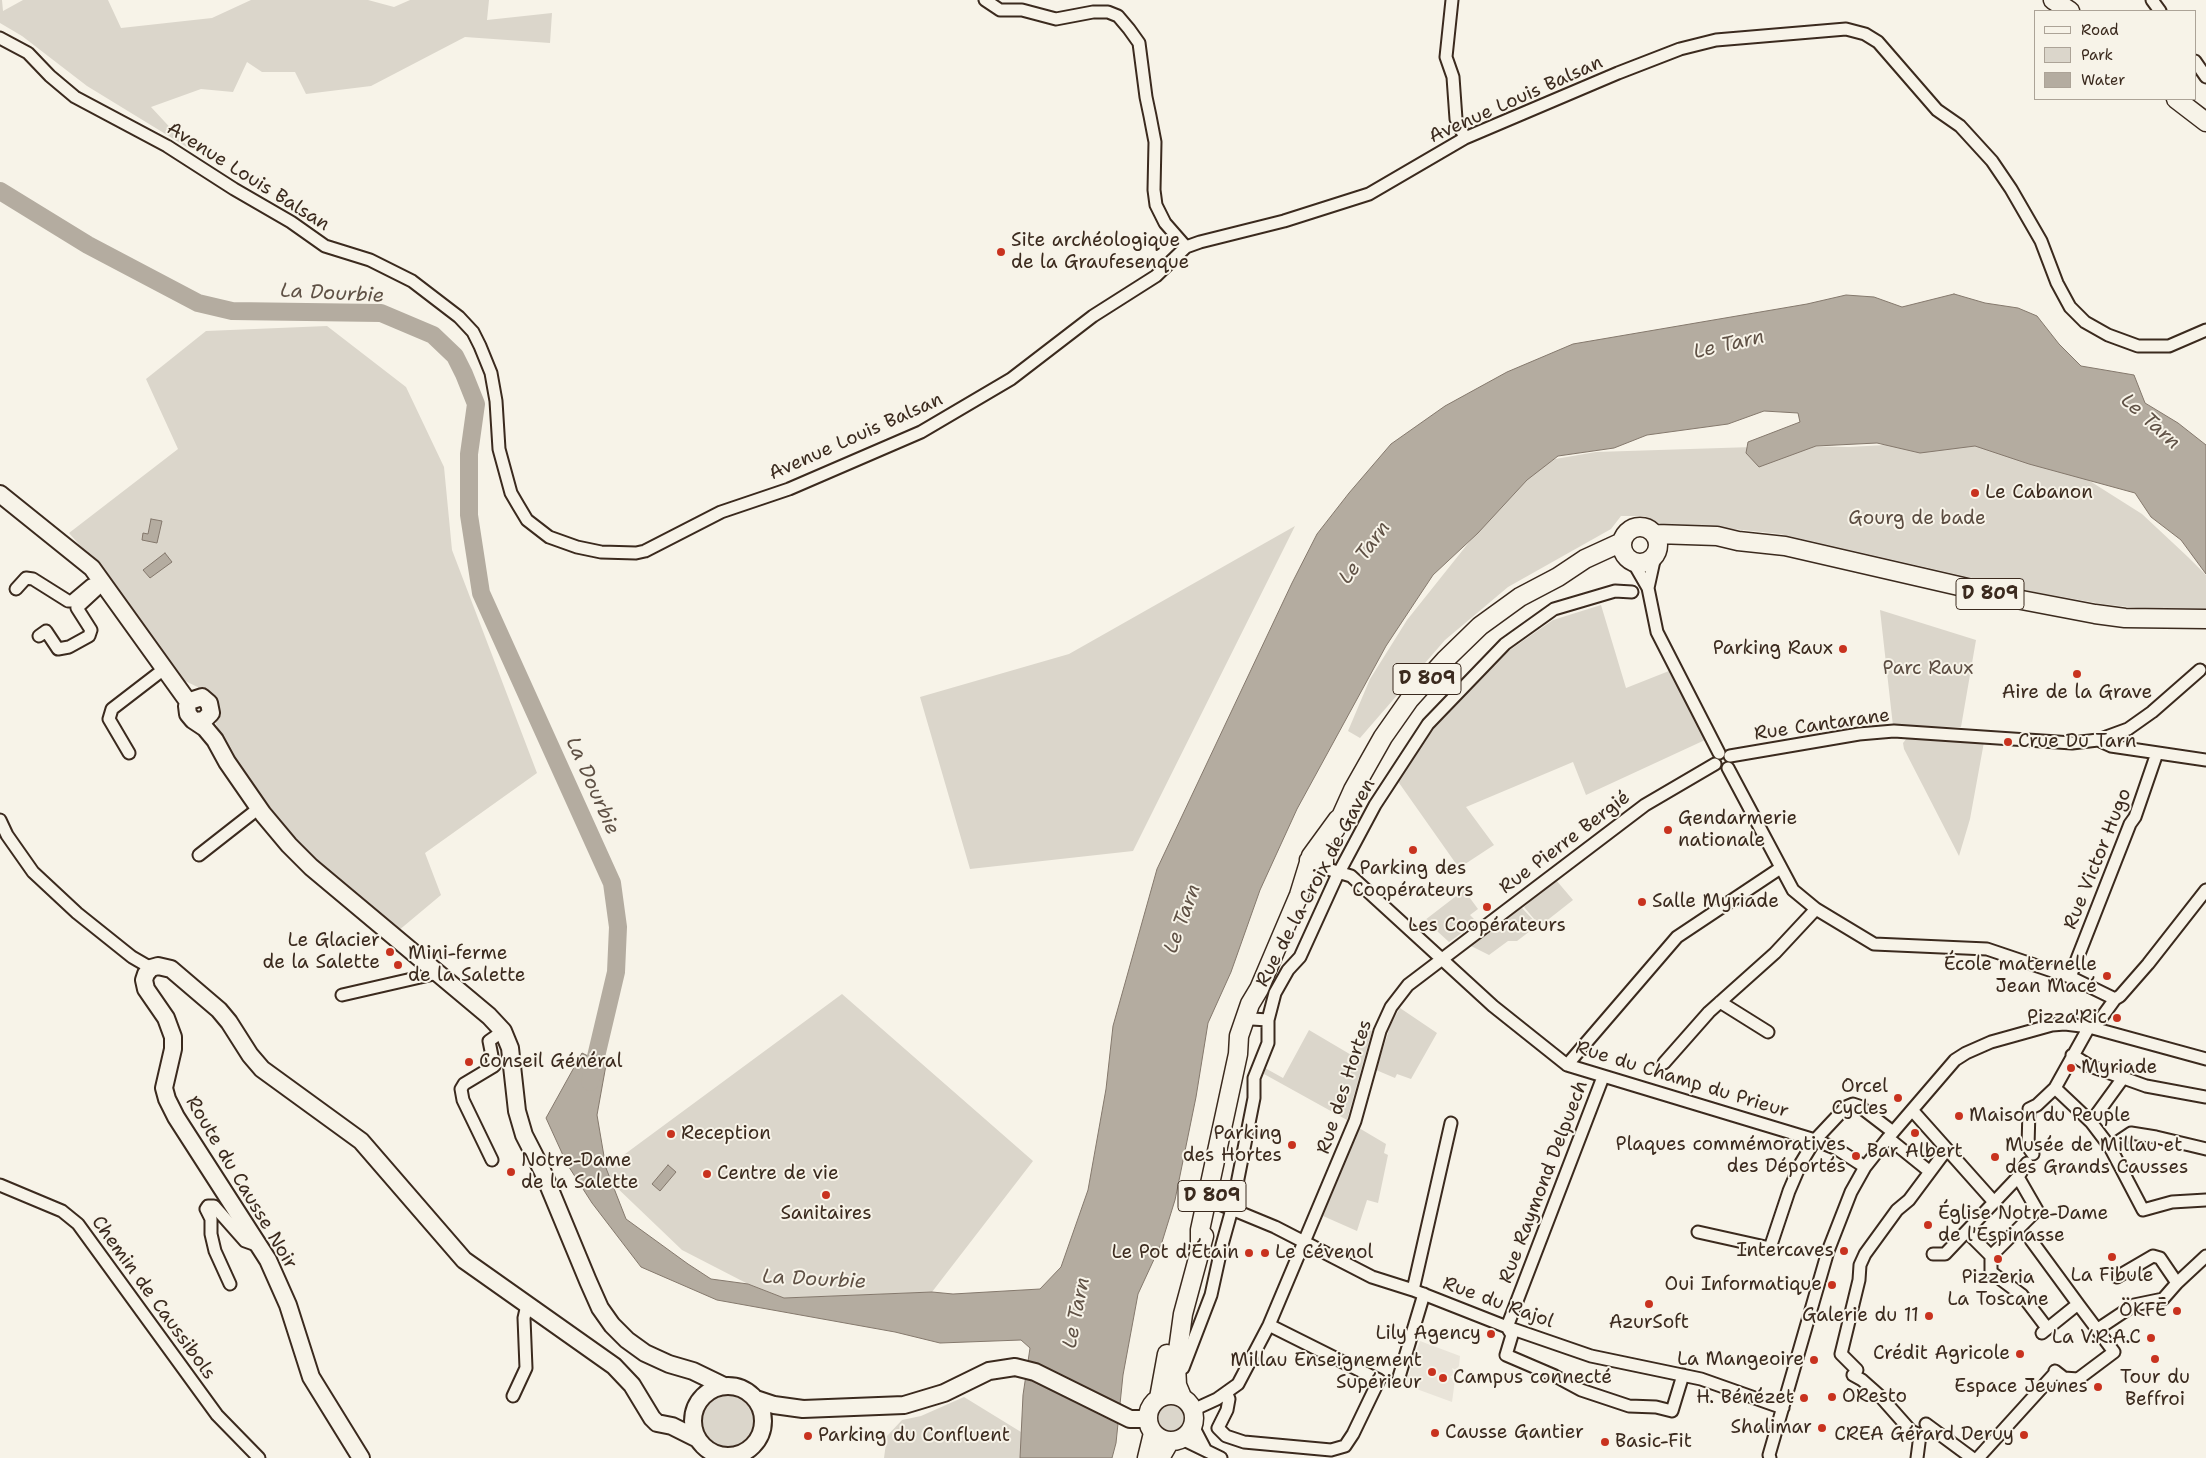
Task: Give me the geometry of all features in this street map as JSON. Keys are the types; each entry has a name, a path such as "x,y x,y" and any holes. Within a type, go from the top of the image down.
{"main road":[{"path":"2053,0 2068,10"},
{"path":"2177,100 2206,122"},
{"path":"0,494 84,561 102,580 178,688 192,700 205,698 211,709 203,718 215,740 259,808 289,845 311,867 489,1016 503,1031 510,1048 522,1130 600,1308 612,1325 627,1340 645,1353 669,1364 693,1371 724,1386"},
{"path":"1639,526 1651,530 1656,547 1645,563 1631,561 1623,552 1622,542 1628,531 1639,526"},
{"name":"D 809","path":"1656,547 1738,541 1816,552 2057,607 2125,618 2206,619"},
{"name":"D 809","path":"1200,1246 1200,1230 1238,1054 1239,1036 1250,1004 1259,988 1299,895 1319,860 1364,769 1383,737 1428,678 1480,626 1520,597 1558,577 1585,559 1622,542"},
{"name":"D 809","path":"1558,577 1570,575 1611,559 1631,561"},
{"path":"152,968 158,966 171,969 206,998 229,1022 250,1055 262,1068 361,1141 464,1260 614,1366 632,1385 652,1418 664,1425 672,1426 705,1449 721,1456 735,1457 748,1451 754,1445 763,1428 781,1417 803,1409"},
{"name":"Route du Causse Noir","path":"152,968 146,974 144,980 146,989 166,1018 173,1037 173,1049 164,1088 167,1099 190,1139 268,1260 288,1305 311,1377 361,1458"},
{"name":"D 809","path":"1238,1054 1260,1020 1259,988"},
{"name":"D 809","path":"1182,1397 1176,1385 1176,1374 1183,1314 1200,1246 1206,1231 1212,1201 1218,1145"},
{"name":"D 809","path":"1159,1398 1168,1351 1183,1314"},
{"path":"669,1364 696,1384 701,1397"},
{"path":"705,1449 693,1427 692,1416 701,1397 724,1386 736,1386 756,1399 774,1405 803,1409 884,1407 924,1400 944,1393 990,1371 1015,1367 1035,1372 1144,1424 1161,1439 1185,1429"},
{"path":"1147,1458 1144,1424 1150,1407 1159,1398 1173,1394 1182,1397 1185,1429 1160,1458"},
{"path":"756,1399 761,1408 763,1428"},
{"path":"672,1426 692,1416"}],"street":[{"path":"985,0 1000,10 1022,10 1056,19 1093,12 1108,12 1118,16 1129,29 1139,44 1146,97 1155,142 1154,190 1156,206 1165,223 1186,247"},
{"path":"1452,0 1446,57 1453,77 1456,119 1465,138"},
{"name":"Avenue Louis Balsan","path":"0,38 28,53 75,98 167,146 234,190 285,218 325,246 370,260 412,281 459,317 473,332 491,373 496,401 499,449 511,493 527,520 550,537 601,552 636,553 645,551 720,512 789,489 921,432 1011,379 1093,316 1156,276 1186,247 1284,221 1369,194 1465,138 1618,73 1680,49 1716,40 1846,29 1864,34 1878,42 1937,110 1960,126 1987,154 2011,189 2041,240 2057,283 2070,307 2085,322 2108,335 2138,346 2169,346 2206,330"},
{"path":"2196,62 2206,77"},
{"path":"1648,588 1656,547"},
{"path":"1631,561 1648,588 1657,632 1722,758 1722,770 1728,768 1780,869 1793,890 1816,909 1874,944 1987,949 2070,977 2115,999"},
{"path":"16,590 26,578 33,578 68,601 72,601 102,580"},
{"path":"39,636 46,631 58,649 69,647 89,636 91,630 77,608 102,580"},
{"name":"Rue de la Croix de Gaven","path":"1183,1368 1211,1295 1232,1209 1254,1098 1254,1078 1268,1043 1260,1020 1288,970 1300,957 1340,872 1388,782 1428,724 1505,644 1554,609 1615,591 1632,592"},
{"path":"129,753 109,719 112,709 164,668"},
{"name":"Rue Cantarane","path":"1722,758 1860,734 1894,731 2072,743 2098,740 2128,729 2152,712 2200,670"},
{"name":"Rue Cantarane","path":"2098,740 2111,746 2206,760"},
{"name":"Rue Victor Hugo","path":"2070,977 2130,824 2135,817 2157,753"},
{"name":"Rue Pierre Bergié","path":"1442,958 1645,805 1722,758"},
{"path":"199,854 259,808"},
{"path":"0,820 7,835 33,872 78,913 132,957 152,968"},
{"name":"Rue du Champ du Prieur","path":"1319,860 1351,876 1493,1006 1567,1065 1816,1140 1837,1149 1865,1167"},
{"path":"1567,1065 1677,937 1780,869"},
{"path":"1934,1254 1944,1254 2018,1177 2030,1158 2028,1147 2029,1109 2037,1105 2056,1088 2072,1056 2091,1027 2148,964 2206,890"},
{"path":"1664,1063 1709,1012 1775,953 1816,909"},
{"name":"Rue des Hortes","path":"1227,1394 1238,1384 1270,1325 1305,1243 1355,1121 1380,1031 1391,1008 1408,985 1442,958"},
{"path":"342,995 438,974"},
{"path":"1720,1002 1768,1032"},
{"path":"1770,1458 1769,1455 1831,1244 1851,1192 1865,1167 1955,1060 1979,1046 2052,1025 2091,1027 2206,1058"},
{"path":"492,1160 464,1100 462,1089 464,1084 494,1066 489,1041 503,1031"},
{"path":"2072,1056 2090,1066 2146,1086 2206,1097"},
{"name":"Rue Raymond Delpuech","path":"1507,1327 1603,1077"},
{"path":"2091,1122 2123,1078"},
{"path":"2056,1088 2091,1122 2110,1147 2143,1210 2172,1202 2206,1200"},
{"path":"1698,1232 1770,1248 1789,1190 1801,1163 1816,1140 1846,1107 1853,1104 1859,1106 1929,1172"},
{"path":"1912,1110 1994,1202"},
{"path":"1399,1377 1418,1292 1451,1123"},
{"path":"2110,1147 2131,1133 2206,1149"},
{"path":"1917,1458 1920,1435 1911,1431 1880,1396 1855,1373 1841,1354 1859,1280 1860,1265 1865,1254 1947,1150"},
{"path":"1991,1256 2037,1210 2018,1177"},
{"name":"Chemin de Caussibols","path":"0,1185 62,1211 78,1224 217,1415 259,1458"},
{"name":"Rue du Rajol","path":"1212,1201 1305,1243 1372,1277 1418,1292 1507,1327 1592,1356 1716,1384 1783,1408"},
{"path":"230,1284 215,1251 211,1234 211,1219 206,1209 208,1206 214,1206 245,1241 259,1246"},
{"path":"1967,1232 1991,1256 1991,1272 2022,1295 2044,1330 2077,1302"},
{"path":"1978,1458 2056,1371 2064,1378 2078,1379 2114,1352 2031,1240"},
{"path":"2117,1277 2153,1256 2160,1258 2177,1283"},
{"path":"2098,1329 2134,1305 2163,1299 2206,1256"},
{"path":"513,1396 526,1368 524,1318 527,1305"},
{"path":"1185,1429 1227,1394 1229,1399 1218,1428 1226,1436 1244,1442 1331,1450 1345,1446 1353,1434 1379,1380 1270,1325"},
{"path":"1507,1327 1512,1335 1506,1355 1593,1394 1629,1406 1672,1410 1682,1375"},
{"path":"1926,1424 1972,1458"},
{"path":"1185,1429 1205,1449 1221,1458"},
{"path":"1185,1429 1205,1449"}],"shaded area":[{"name":"Millau Enseignement Supérieur","path":"1420,1341 1460,1356 1459,1366 1456,1370 1452,1368 1454,1374 1450,1377 1455,1380 1452,1402 1403,1384 1406,1374 1409,1375 1411,1368 1408,1367 1411,1357 1414,1358"}],"green space":[{"path":"0,0 2,0 3,11 23,0 108,0 121,28 212,18 251,0 368,0 394,7 410,0 489,0 487,20 552,13 550,43 465,37 371,86 306,94 295,72 262,72 247,62 233,92 201,89 151,107 190,149 87,86 22,36 0,23"},
{"path":"327,326 406,387 444,467 452,550 537,773 425,853 441,895 398,931 294,839 235,760 223,740 216,724 216,696 179,678 106,575 69,533 178,449 146,379 206,331"},
{"name":"Gourg de bade","path":"1902,444 1987,444 2074,471 2142,514 2206,575 2206,610 2163,611 2102,604 2029,591 1780,534 1714,527 1663,525 1644,516 1621,516 1611,529 1508,587 1445,640 1360,738 1348,731 1370,679 1407,620 1517,482 1555,459 1596,452 1784,446 1849,447"},
{"path":"1295,526 1133,851 970,869 920,697 1069,654"},
{"path":"1601,605 1626,688 1669,671 1705,740 1586,795 1573,762 1466,807 1494,845 1459,868 1397,780 1432,730 1507,652 1553,620"},
{"name":"Parc Raux","path":"1880,610 1976,640 1961,727 1893,726"},
{"path":"1907,738 1984,742 1970,819 1959,856 1904,749 1903,743"},
{"path":"1556,880 1573,900 1540,926 1524,907"},
{"path":"1464,890 1478,909 1470,915 1477,922 1449,942 1425,920"},
{"path":"1522,908 1538,925 1517,941 1508,941 1489,955 1471,946"},
{"path":"842,994 1033,1161 932,1292 784,1298 748,1284 682,1250 612,1183 606,1168"},
{"path":"1400,1008 1437,1033 1411,1079 1397,1074 1395,1078 1376,1070 1391,1024"},
{"path":"1309,1030 1353,1056 1369,1030 1372,1031 1347,1120 1264,1074 1265,1068 1283,1078"},
{"path":"1359,1128 1386,1144 1384,1153 1388,1155 1378,1203 1367,1200 1357,1231 1323,1216"},
{"path":"728,1393 739,1395 748,1401 754,1410 756,1421 754,1432 748,1441 739,1447 728,1449 717,1447 708,1441 702,1432 700,1421 702,1410 708,1401 717,1395"},
{"path":"964,1397 1021,1432 1020,1458 884,1458 887,1436 902,1420 921,1416"},
{"path":"1171,1403 1182,1408 1187,1419 1182,1430 1171,1435 1160,1430 1155,1419 1160,1408"}],"water":[{"name":"Le Tarn","path":"1954,294 1985,303 2018,308 2037,316 2059,344 2081,366 2134,375 2145,403 2178,423 2206,445 2206,574 2181,540 2151,517 2135,493 2029,464 1975,446 1920,453 1877,443 1816,446 1759,467 1746,453 1748,442 1800,422 1798,413 1764,411 1728,424 1647,435 1614,448 1558,456 1527,480 1478,533 1433,575 1386,646 1297,809 1260,890 1231,972 1208,1023 1196,1097 1175,1200 1162,1242 1138,1294 1123,1375 1116,1443 1112,1458 1020,1458 1023,1395 1030,1348 1021,1340 940,1343 895,1332 717,1300 641,1267 592,1203 567,1164 546,1118 582,1053 606,1065 597,1115 606,1168 626,1219 711,1279 748,1284 784,1298 932,1292 953,1294 1040,1289 1061,1267 1088,1190 1106,1089 1113,1026 1157,869 1317,534 1391,444 1445,406 1507,372 1573,344 1807,304 1846,295 1874,297 1902,307"},
{"path":"151,519 162,521 157,543 142,540 143,533 148,534"},
{"path":"165,553 172,562 150,578 143,570"},
{"path":"668,1165 676,1172 660,1191 652,1184"}],"waterway":[{"name":"La Dourbie","path":"0,191 88,245 198,303 232,311 381,313 433,335 455,356 476,404 469,454 469,515 481,593 612,883 618,927 616,972 590,1082"}],"tunnel":[{"path":"2023,1229 2031,1240"}],"place":[{"name":"Site archéologique de la Graufesenque","path":"1001,252"},
{"name":"Le Cabanon","path":"1975,493"},
{"name":"Parking Raux","path":"1843,649"},
{"name":"Aire de la Grave","path":"2077,674"},
{"name":"Crue Du Tarn","path":"2008,742"},
{"name":"Gendarmerie nationale","path":"1668,830"},
{"name":"Parking des Coopérateurs","path":"1413,850"},
{"name":"Salle Myriade","path":"1642,902"},
{"name":"Les Coopérateurs","path":"1487,907"},
{"name":"Le Glacier de la Salette","path":"390,952"},
{"name":"Mini-ferme de la Salette","path":"398,965"},
{"name":"École maternelle Jean Macé","path":"2107,976"},
{"name":"Pizza'Ric","path":"2117,1018"},
{"name":"Conseil Général","path":"469,1062"},
{"name":"Myriade","path":"2071,1068"},
{"name":"Orcel Cycles","path":"1898,1098"},
{"name":"Maison du Peuple","path":"1959,1116"},
{"name":"Bar Albert","path":"1915,1133"},
{"name":"Reception","path":"671,1134"},
{"name":"Parking des Hortes","path":"1292,1145"},
{"name":"Plaques commémoratives des Déportés","path":"1856,1156"},
{"name":"Musée de Millau et des Grands Causses","path":"1995,1157"},
{"name":"Notre-Dame de la Salette","path":"511,1172"},
{"name":"Centre de vie","path":"707,1174"},
{"name":"Sanitaires","path":"826,1195"},
{"name":"Église Notre-Dame de l'Espinasse","path":"1928,1225"},
{"name":"Intercaves","path":"1844,1251"},
{"name":"Le Pot d'Étain","path":"1249,1253"},
{"name":"Le Cévenol","path":"1265,1253"},
{"name":"La Fibule","path":"2112,1257"},
{"name":"Pizzeria La Toscane","path":"1998,1259"},
{"name":"Oui Informatique","path":"1832,1285"},
{"name":"AzurSoft","path":"1649,1304"},
{"name":"ÖKFĒ","path":"2177,1311"},
{"name":"Galerie du 11","path":"1929,1316"},
{"name":"Lily Agency","path":"1491,1334"},
{"name":"La V.R.A.C","path":"2151,1338"},
{"name":"Crédit Agricole","path":"2020,1354"},
{"name":"Tour du Beffroi","path":"2155,1359"},
{"name":"La Mangeoire","path":"1814,1360"},
{"name":"Millau Enseignement Supérieur","path":"1432,1372"},
{"name":"Campus connecté","path":"1443,1378"},
{"name":"Espace Jeunes","path":"2098,1387"},
{"name":"OResto","path":"1832,1397"},
{"name":"H. Bénézet","path":"1804,1398"},
{"name":"Shalimar","path":"1822,1428"},
{"name":"Causse Gantier","path":"1435,1433"},
{"name":"CREA Gérard Deruy","path":"2024,1435"},
{"name":"Parking du Confluent","path":"808,1436"},
{"name":"Basic-Fit","path":"1605,1442"}]}
